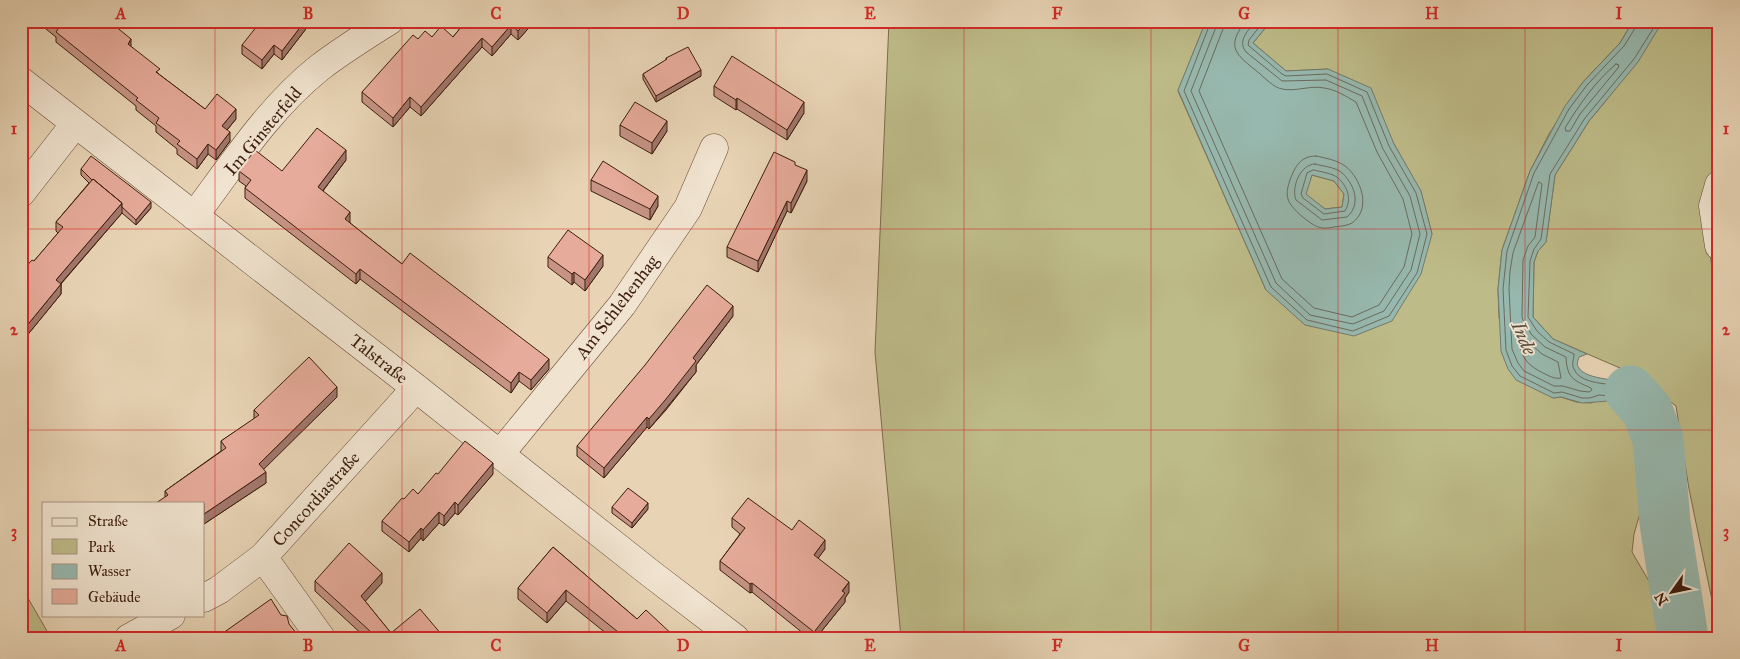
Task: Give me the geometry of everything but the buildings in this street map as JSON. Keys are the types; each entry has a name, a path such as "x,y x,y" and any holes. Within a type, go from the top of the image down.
{"street":[{"name":"Im Ginsterfeld","path":"194,216 255,134 280,105 319,68 389,21"},
{"name":"Talstraße","path":"21,81 735,638"},
{"path":"21,193 75,124"},
{"name":"Am Schlehenhag","path":"500,454 622,305 688,208 714,148"},
{"path":"1719,185 1713,206 1719,246"},
{"name":"Concordiastraße","path":"205,597 219,590 263,557 416,388"},
{"path":"263,557 321,638"},
{"path":"129,638 169,616"}],"green space":[{"path":"889,21 1206,21 1178,91 1266,290 1432,234 1421,192 1394,144 1328,69 1286,71 1253,43 1271,21 1633,21 1620,43 1583,82 1549,134 1530,171 1502,250 1498,289 1499,318 1553,398 1561,397 1576,402 1591,403 1599,400 1609,401 1635,419 1642,429 1647,453 1642,466 1641,510 1634,534 1632,552 1650,583 1659,638 901,638 875,352"},
{"path":"1663,21 1719,21 1719,153 1706,204 1712,271 1719,296 1719,634 1689,489 1676,406 1636,375 1553,339 1533,317 1534,262 1538,251 1546,242 1555,175 1589,121 1605,102"},
{"path":"1312,175 1334,181 1344,194 1342,207 1325,209 1305,194"},
{"path":"21,586 51,638 21,638"}],"water":[{"path":"1206,21 1271,21 1253,43 1286,71 1328,69 1371,88 1394,144 1421,191 1432,234 1421,274 1392,321 1354,336 1305,325 1266,290 1178,90","holes":["1312,175 1334,181 1344,194 1342,207 1325,209 1306,194"]},
{"path":"1633,21 1663,21 1638,62 1589,121 1555,175 1546,242 1538,251 1534,262 1533,317 1553,339 1587,354 1579,357 1577,364 1583,372 1605,379 1635,383 1652,394 1659,401 1666,415 1676,454 1647,453 1642,429 1635,419 1609,401 1582,403 1561,397 1553,398 1516,380 1508,369 1501,351 1498,289 1502,250 1530,171 1565,106 1583,82 1620,43"}],"waterway":[{"name":"Inde","path":"1630,391 1647,410 1658,439 1665,523 1683,638"}]}
